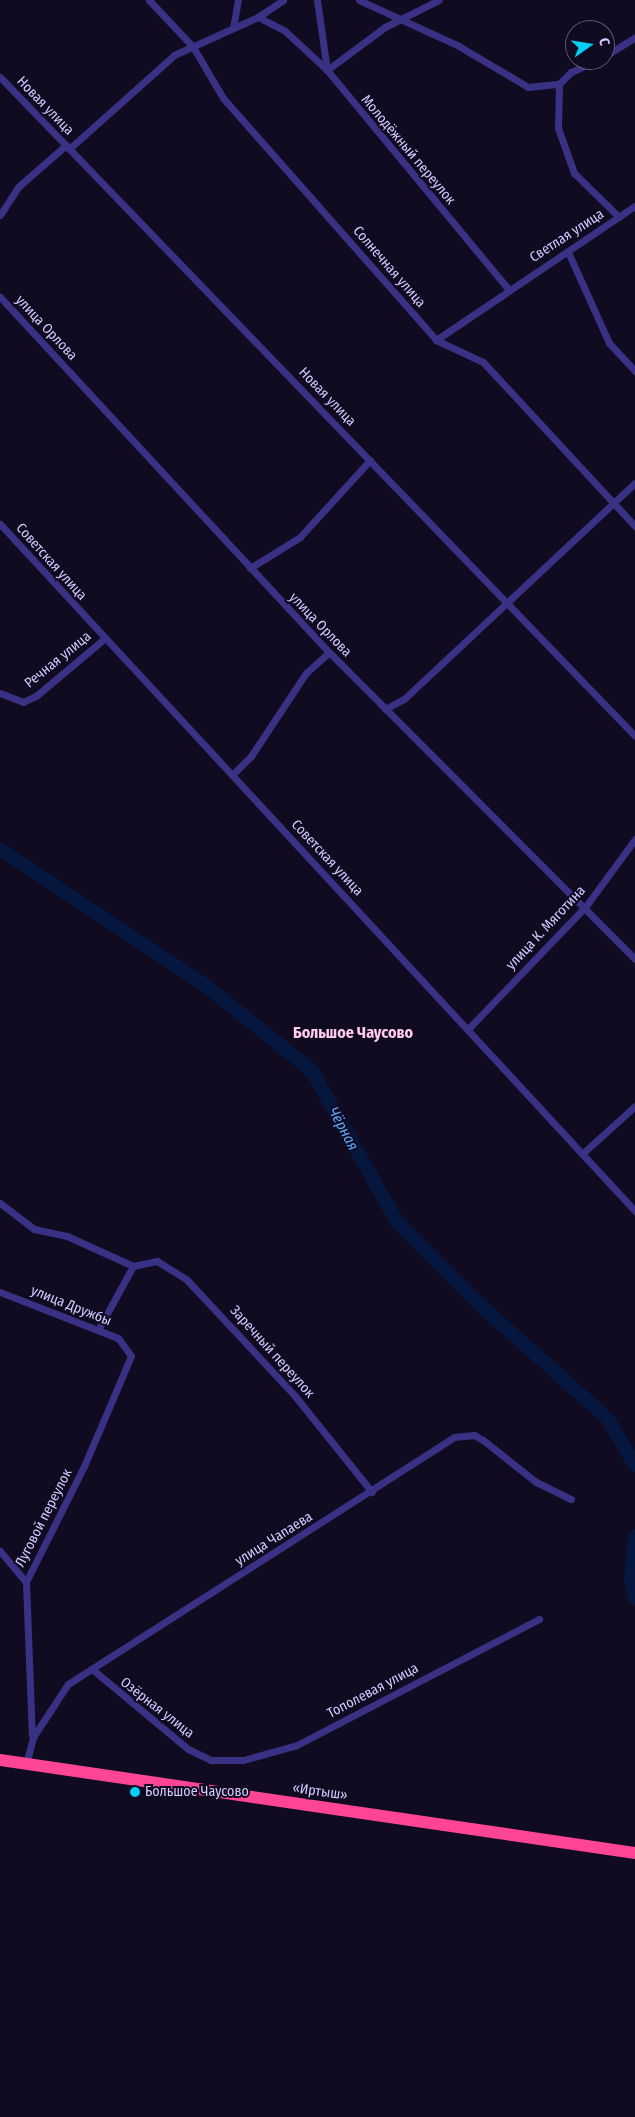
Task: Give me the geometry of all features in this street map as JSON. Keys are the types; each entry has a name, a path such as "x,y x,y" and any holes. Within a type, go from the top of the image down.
{"highway":[{"name":"«Иртыш»","path":"0,1760 635,1853"}],"street":[{"name":"Солнечная улица","path":"149,0 193,47 223,98 436,340 482,362 615,502 635,526"},
{"path":"233,28 238,0"},
{"path":"0,215 18,187 68,147 159,66 193,47 258,17 283,0"},
{"path":"317,0 327,70"},
{"path":"359,0 405,19 528,86 559,84 570,72 574,70"},
{"path":"327,70 365,40 439,0"},
{"name":"Молодёжный переулок","path":"258,17 285,31 327,70 508,289"},
{"path":"615,50 635,37"},
{"name":"Новая улица","path":"0,77 509,603 635,736"},
{"name":"Светлая улица","path":"436,340 508,289 568,252 619,217 574,173 558,128 559,84"},
{"path":"619,217 635,206"},
{"path":"568,252 609,343 635,371"},
{"name":"улица Орлова","path":"0,297 329,652 586,906 635,959"},
{"path":"250,568 300,537 370,460"},
{"path":"385,709 404,699 509,603 635,483"},
{"name":"Советская улица","path":"0,524 104,639 470,1028 635,1211"},
{"name":"Речная улица","path":"0,694 23,702 36,696 104,639"},
{"path":"232,775 250,756 306,673 329,652"},
{"name":"улица К. Мяготина","path":"470,1028 586,906 635,840"},
{"path":"583,1153 635,1106"},
{"path":"0,1203 34,1230 67,1236 133,1266 98,1330"},
{"name":"Заречный переулок","path":"133,1266 157,1261 186,1280 295,1396 372,1492"},
{"name":"улица Дружбы","path":"0,1292 98,1330 129,1349"},
{"name":"Луговой переулок","path":"32,1737 26,1582 129,1364 129,1349"},
{"name":"улица Чапаева","path":"26,1764 32,1737 58,1694 92,1669 372,1492 454,1437 466,1435 483,1440 536,1482 572,1499"},
{"path":"0,1551 26,1582"},
{"name":"Тополевая улица","path":"211,1760 244,1760 297,1745 539,1619"},
{"name":"Озёрная улица","path":"92,1669 176,1740 211,1760"}],"waterway":[{"name":"Чёрная","path":"0,849 206,986 312,1071 397,1222 477,1302 608,1419 635,1465"},
{"name":"Чёрная","path":"635,1536 631,1578 635,1599"}],"place":[{"name":"Большое Чаусово","path":"135,1792"}],"district":[{"name":"Большое Чаусово","path":"353,1033"}]}
